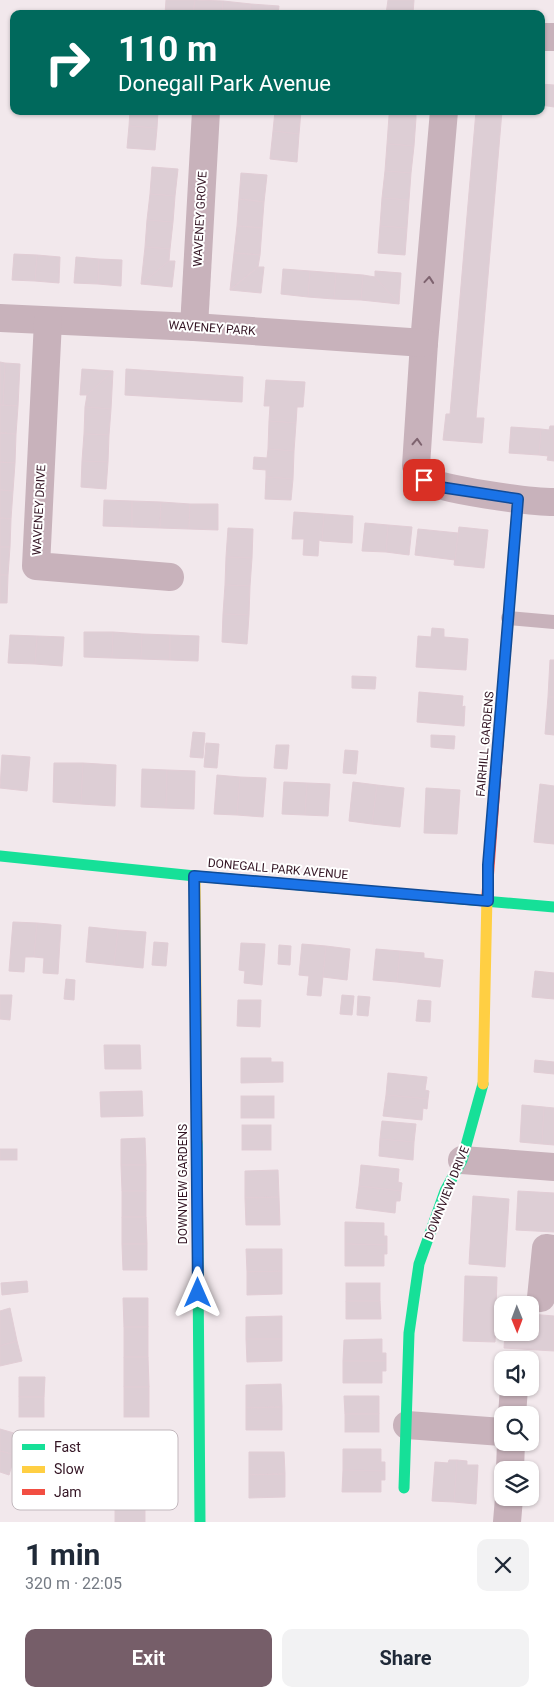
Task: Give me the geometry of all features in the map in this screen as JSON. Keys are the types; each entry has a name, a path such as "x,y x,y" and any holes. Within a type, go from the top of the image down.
{"street":[{"name":"WAVENEY GROVE","path":"194,326 206,115"},
{"path":"444,115 424,343 416,466 424,480 440,487 518,499 554,502"},
{"name":"WAVENEY PARK","path":"0,318 194,326 424,343"},
{"name":"WAVENEY DRIVE","path":"48,320 36,566 170,577"},
{"name":"FAIRHILL GARDENS","path":"488,901 488,865 518,499"},
{"name":"DONEGALL PARK AVENUE","path":"0,856 194,876 554,906"},
{"name":"DOWNVIEW GARDENS","path":"194,876 200,1522"},
{"name":"DOWNVIEW DRIVE","path":"404,1488 409,1332 419,1264 445,1191 462,1160 483,1083 484,981 488,901"},
{"path":"462,1160 554,1167"},
{"path":"541,1298 546,1248 554,1248"},
{"path":"407,1425 494,1431"},
{"path":"507,1522 508,1506"}],"lane":[{"path":"508,618 554,622"}],"building":[{"path":"166,0 195,0 194,10 165,10"},
{"path":"195,0 223,1 222,10 194,10"},
{"path":"388,0 414,0 413,10 387,10"},
{"path":"223,1 251,4 250,10 222,10"},
{"path":"251,4 279,6 278,10 250,10"},
{"path":"545,84 554,85 554,107 545,106"},
{"path":"130,115 158,115 157,128 129,126"},
{"path":"275,115 301,115 299,134 273,131"},
{"path":"416,115 416,118 389,116"},
{"path":"476,115 502,115 476,418 484,418 482,443 443,440 446,414 450,414"},
{"path":"389,116 416,118 414,146 387,144"},
{"path":"129,126 157,128 155,150 127,148"},
{"path":"273,131 299,134 297,162 270,159"},
{"path":"387,144 414,146 411,173 385,171"},
{"path":"152,167 178,169 175,196 150,194"},
{"path":"385,171 411,173 409,200 382,198"},
{"path":"241,173 267,175 264,202 239,199"},
{"path":"150,194 175,196 173,222 147,220"},
{"path":"382,198 409,200 407,228 380,226"},
{"path":"239,199 264,202 262,228 237,226"},
{"path":"147,220 173,222 170,249 145,247"},
{"path":"237,226 262,228 260,255 234,253"},
{"path":"380,226 407,228 405,255 378,253"},
{"path":"145,247 170,249 169,261 141,284"},
{"path":"234,253 260,255 258,267 230,290"},
{"path":"14,254 37,255 35,281 12,280"},
{"path":"37,255 60,257 59,283 35,281"},
{"path":"76,257 99,259 98,284 74,283"},
{"path":"99,259 122,260 121,286 98,284"},
{"path":"169,261 175,261 172,287 141,284"},
{"path":"258,267 264,267 261,293 230,290"},
{"path":"283,269 310,271 308,297 281,294"},
{"path":"310,271 336,273 334,299 308,297"},
{"path":"375,271 401,273 399,304 375,277"},
{"path":"336,273 363,275 361,300 334,299"},
{"path":"363,275 375,277 399,304 361,300"},
{"path":"0,362 5,363 3,405 0,405"},
{"path":"5,363 20,364 18,406 3,405"},
{"path":"82,369 113,371 87,395 80,395"},
{"path":"126,369 243,377 242,402 125,395"},
{"path":"113,371 111,409 85,407 87,395"},
{"path":"266,380 305,382 303,407 297,407 296,423 269,421 270,406 264,406"},
{"path":"0,405 18,406 16,434 0,433"},
{"path":"85,407 111,409 109,435 84,434"},
{"path":"269,421 296,423 294,451 268,449"},
{"path":"550,426 554,426 554,461 547,460 548,456 539,455 541,429 549,430"},
{"path":"511,427 541,429 539,455 509,453"},
{"path":"0,433 16,434 15,463 0,462"},
{"path":"84,434 109,435 108,462 82,461"},
{"path":"268,449 294,451 293,479 266,477 266,470 253,469 254,457 267,458"},
{"path":"82,461 108,462 106,489 81,487"},
{"path":"0,462 15,463 13,491 0,490"},
{"path":"266,477 293,479 291,500 265,499"},
{"path":"0,490 13,491 11,519 0,518"},
{"path":"104,500 132,501 132,527 103,526"},
{"path":"132,501 161,502 160,528 132,527"},
{"path":"161,502 190,504 189,529 160,528"},
{"path":"190,504 218,504 218,530 189,529"},
{"path":"294,512 324,514 322,541 319,540 318,556 303,555 304,539 292,539"},
{"path":"324,514 353,516 352,543 322,541"},
{"path":"0,518 11,519 10,547 0,547"},
{"path":"365,523 388,525 386,552 362,551"},
{"path":"388,525 412,527 409,555 386,552"},
{"path":"459,527 488,530 484,568 454,565"},
{"path":"228,528 253,529 252,558 226,557"},
{"path":"418,529 458,533 455,560 415,555"},
{"path":"0,547 10,547 8,575 0,575"},
{"path":"226,557 252,558 250,586 225,585"},
{"path":"0,575 8,575 7,603 0,603"},
{"path":"225,585 250,586 249,615 223,614"},
{"path":"223,614 249,615 247,644 222,642"},
{"path":"432,628 444,629 444,637 468,639 466,670 416,667 418,636 431,637"},
{"path":"84,632 113,632 112,658 84,657"},
{"path":"113,632 142,634 141,659 112,658"},
{"path":"142,634 170,635 170,660 141,659"},
{"path":"10,635 37,636 35,664 8,663"},
{"path":"170,635 199,636 198,661 170,660"},
{"path":"37,636 64,637 62,666 35,664"},
{"path":"550,660 554,660 554,697 548,697"},
{"path":"352,676 376,677 375,689 352,688"},
{"path":"419,692 463,696 462,707 465,706 464,726 417,722"},
{"path":"548,697 554,697 554,735 545,734"},
{"path":"193,732 205,733 203,758 190,757"},
{"path":"431,735 455,736 454,749 431,747"},
{"path":"206,743 219,744 217,768 204,767"},
{"path":"276,745 289,745 287,769 274,768"},
{"path":"345,750 358,751 356,774 343,773"},
{"path":"2,755 30,757 27,791 0,788"},
{"path":"54,763 83,763 81,804 53,802"},
{"path":"83,763 116,765 115,806 81,804"},
{"path":"142,769 167,770 166,808 141,807"},
{"path":"167,770 195,771 194,809 166,808"},
{"path":"217,775 240,777 237,815 214,814"},
{"path":"240,777 266,778 263,817 237,815"},
{"path":"284,782 307,783 305,815 282,814"},
{"path":"353,782 377,785 372,824 349,821"},
{"path":"307,783 330,784 328,816 305,815"},
{"path":"540,784 554,786 554,844 534,842"},
{"path":"377,785 404,788 400,827 372,824"},
{"path":"426,788 460,790 457,834 424,833"},
{"path":"13,922 37,923 34,957 25,957 24,972 9,971"},
{"path":"37,923 61,925 58,974 43,973 44,958 34,957"},
{"path":"89,927 118,930 114,965 86,962"},
{"path":"118,930 146,932 143,968 114,965"},
{"path":"154,942 168,943 166,966 152,965"},
{"path":"241,943 265,944 262,985 244,983 245,971 239,970"},
{"path":"302,944 326,946 321,996 307,995 309,976 299,975"},
{"path":"279,945 291,946 290,965 278,964"},
{"path":"326,946 350,949 347,980 323,977"},
{"path":"376,949 400,951 397,982 373,980"},
{"path":"400,951 424,953 424,958 443,960 440,987 397,982"},
{"path":"535,971 554,973 554,999 532,997"},
{"path":"66,979 75,980 74,1000 64,999"},
{"path":"0,995 12,995 10,1020 0,1019"},
{"path":"342,995 354,996 352,1015 340,1014"},
{"path":"358,996 370,997 368,1016 357,1015"},
{"path":"238,1000 261,1000 260,1027 237,1026"},
{"path":"418,1000 431,1001 430,1022 416,1021"},
{"path":"104,1045 140,1045 141,1069 105,1069"},
{"path":"241,1058 271,1058 271,1062 283,1062 283,1082 241,1083"},
{"path":"535,1060 554,1062 554,1074 534,1072"},
{"path":"388,1073 427,1077 425,1090 429,1091 428,1099 386,1095"},
{"path":"142,1091 143,1116 101,1117 100,1092"},
{"path":"386,1095 428,1099 427,1109 423,1108 422,1120 383,1116"},
{"path":"241,1096 274,1096 274,1118 241,1118"},
{"path":"522,1105 544,1107 542,1144 520,1142"},
{"path":"544,1107 554,1108 554,1145 542,1144"},
{"path":"382,1121 416,1124 414,1142 380,1139"},
{"path":"242,1125 271,1125 271,1150 242,1150"},
{"path":"145,1138 146,1165 121,1165 121,1139"},
{"path":"380,1139 414,1142 413,1160 379,1156"},
{"path":"0,1149 17,1149 17,1160 0,1160"},
{"path":"121,1165 146,1165 146,1191 122,1191"},
{"path":"361,1165 399,1169 398,1182 402,1183 401,1191 359,1186"},
{"path":"278,1170 279,1197 245,1198 245,1171"},
{"path":"359,1186 401,1191 400,1201 396,1201 395,1213 356,1208"},
{"path":"122,1191 146,1191 146,1217 122,1217"},
{"path":"518,1191 554,1193 554,1232 516,1230"},
{"path":"473,1196 509,1199 505,1267 469,1264"},
{"path":"279,1197 280,1225 246,1225 245,1198"},
{"path":"122,1217 146,1217 147,1244 122,1244"},
{"path":"345,1222 384,1223 384,1236 387,1236 387,1245 345,1244"},
{"path":"122,1244 147,1244 147,1270 123,1270"},
{"path":"345,1244 387,1245 387,1254 384,1254 384,1266 345,1266"},
{"path":"246,1249 282,1249 282,1271 247,1272"},
{"path":"282,1271 282,1294 247,1295 247,1272"},
{"path":"465,1276 497,1277 496,1296 494,1296 495,1342 463,1341"},
{"path":"27,1281 28,1292 2,1295 1,1283"},
{"path":"346,1283 380,1283 380,1301 346,1301"},
{"path":"123,1298 148,1298 148,1327 124,1327"},
{"path":"346,1301 380,1301 381,1319 346,1319"},
{"path":"10,1308 17,1341 0,1346 0,1311"},
{"path":"539,1315 554,1316 554,1351 504,1348 504,1341 539,1341"},
{"path":"282,1316 282,1339 246,1339 246,1317"},
{"path":"124,1327 148,1327 148,1357 124,1357"},
{"path":"246,1339 282,1339 282,1361 247,1362"},
{"path":"382,1339 382,1353 386,1353 386,1361 343,1361 344,1340"},
{"path":"17,1341 22,1361 0,1366 0,1346"},
{"path":"124,1357 148,1357 149,1387 124,1387"},
{"path":"343,1361 386,1361 386,1371 382,1371 382,1383 343,1383"},
{"path":"19,1377 45,1377 44,1397 19,1397"},
{"path":"281,1384 282,1407 246,1408 246,1385"},
{"path":"124,1387 149,1387 149,1417 124,1417"},
{"path":"344,1396 379,1396 379,1414 345,1414"},
{"path":"19,1397 44,1397 44,1417 19,1417"},
{"path":"282,1407 282,1430 246,1430 246,1408"},
{"path":"345,1414 379,1414 379,1432 345,1432"},
{"path":"0,1429 12,1432 12,1454 0,1451"},
{"path":"343,1449 381,1449 381,1462 385,1462 385,1471 343,1470"},
{"path":"0,1451 12,1454 12,1465 9,1475 0,1472"},
{"path":"249,1452 284,1452 285,1474 249,1475"},
{"path":"449,1460 457,1460 454,1502 432,1501 435,1462 448,1463"},
{"path":"457,1460 467,1461 467,1465 478,1465 476,1504 454,1502"},
{"path":"343,1470 385,1471 385,1480 381,1480 381,1492 342,1492"},
{"path":"285,1474 285,1497 249,1498 249,1475"},
{"path":"115,1510 145,1510 145,1522 115,1522"}],"traffic: fast":[{"path":"0,856 195,876 554,907"},
{"path":"404,1488 409,1333 419,1264 445,1191 462,1160 483,1084"},
{"path":"197,1142 200,1522"}],"traffic: slow":[{"path":"498,745 518,499"},
{"path":"195,876 197,1142"},
{"path":"483,1084 487,895"}],"traffic: jam":[{"path":"487,895 498,745"}],"route":[{"path":"198,1293 194,876 488,901 488,865 518,499 440,487 424,480"}]}
